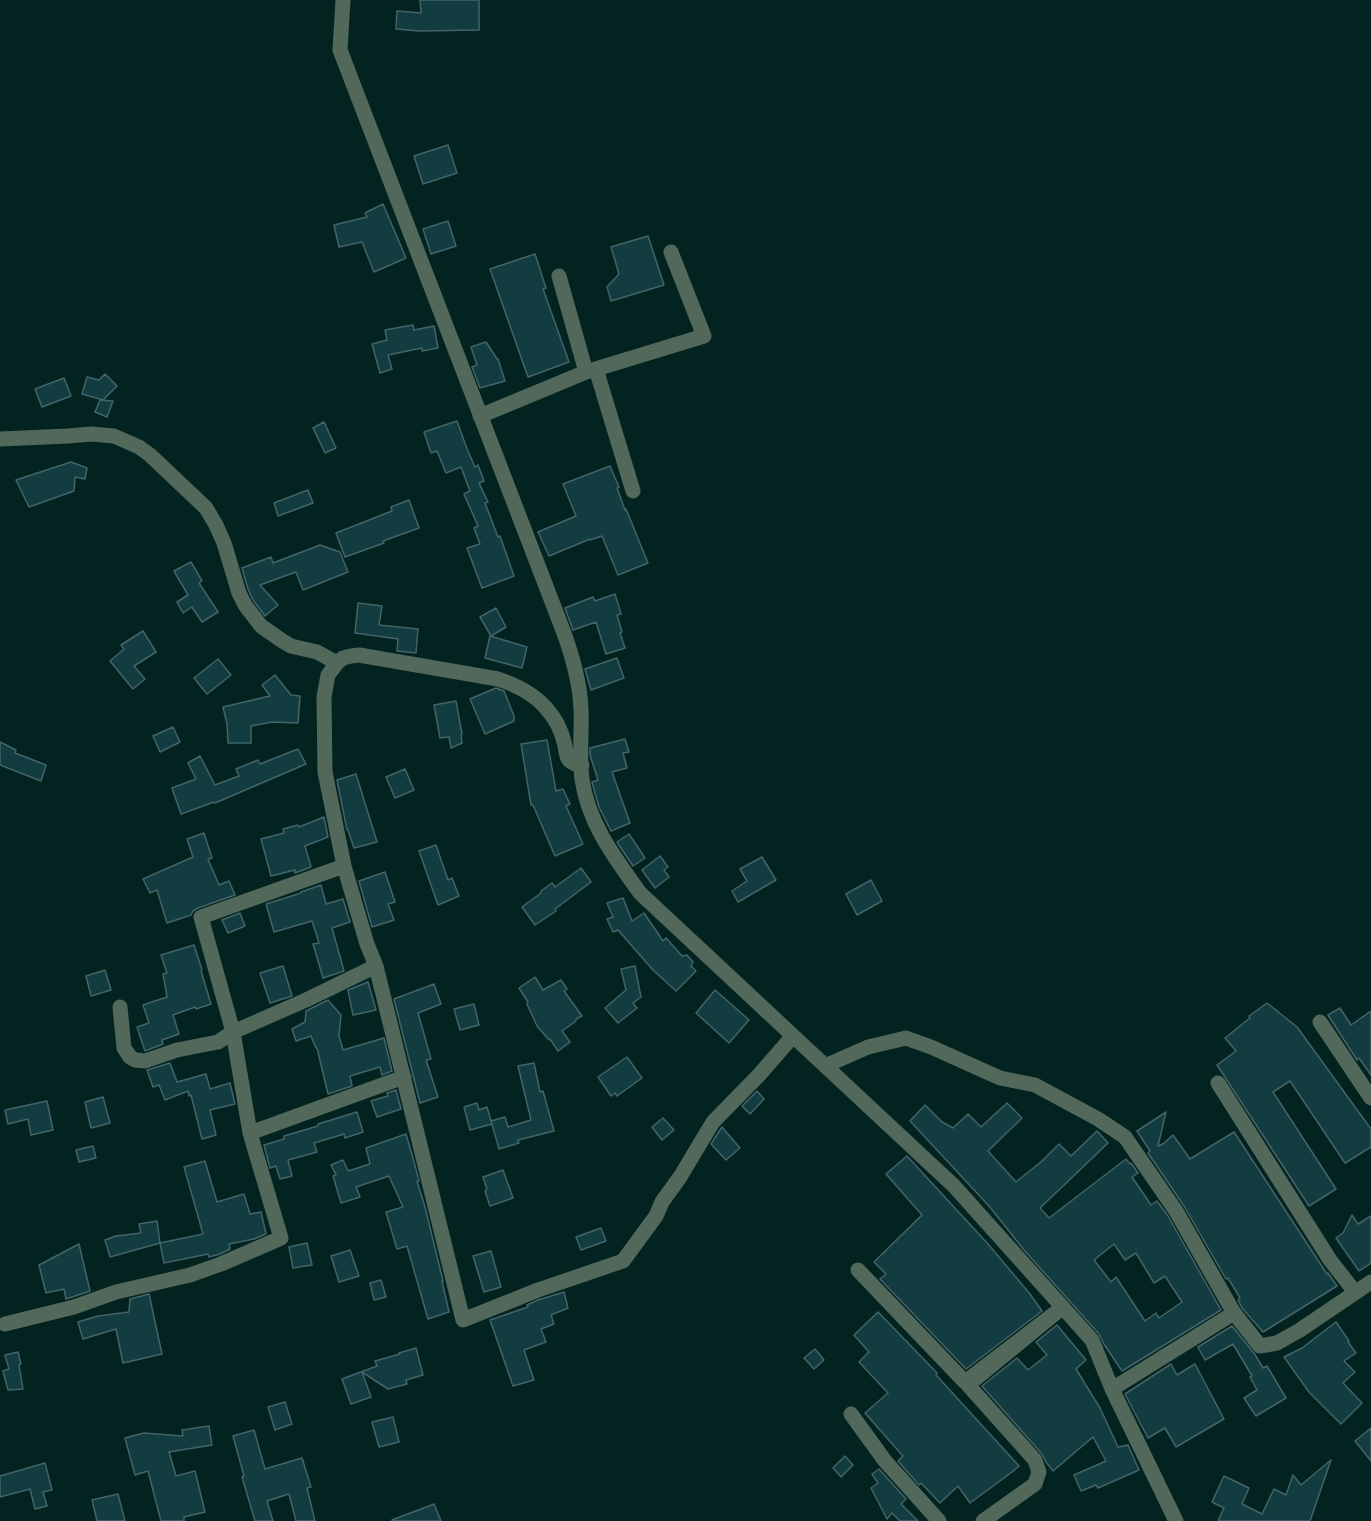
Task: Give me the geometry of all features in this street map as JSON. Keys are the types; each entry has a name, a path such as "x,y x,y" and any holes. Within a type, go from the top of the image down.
{"street":[{"path":"343,0 340,50 576,668 581,708 582,779 591,814 606,846 640,893 954,1186 1092,1340 1112,1389 1176,1521"},
{"path":"480,416 591,371 704,336 671,252"},
{"path":"559,276 633,491"},
{"path":"0,439 91,434 114,436 139,447 206,508 224,543 245,605 261,626 291,646 317,652 337,663"},
{"path":"582,765 569,760 562,734 546,707 525,691 498,679 359,656 343,658 328,675 324,697 325,772 344,866 376,966 463,1320 538,1290 623,1261 656,1216 662,1202 713,1122 793,1036"},
{"path":"4,1324 190,1275 281,1238 250,1133 233,1032 201,917 344,866"},
{"path":"120,1007 124,1048 130,1057 140,1061 151,1060 177,1050 218,1042 233,1032 376,966"},
{"path":"1320,1022 1371,1098"},
{"path":"825,1066 868,1047 906,1038 1000,1078 1035,1086 1098,1119 1125,1137 1176,1211 1234,1313 1260,1346 1277,1343 1300,1330 1371,1282"},
{"path":"250,1133 404,1077"},
{"path":"1218,1083 1330,1260 1355,1292"},
{"path":"858,1270 965,1382 1063,1307"},
{"path":"983,1521 1035,1484 1038,1472 1035,1460 968,1385 1063,1307"},
{"path":"1112,1389 1234,1313"},
{"path":"851,1414 885,1461 939,1521"}],"building":[{"path":"420,0 479,0 479,30 396,29 397,11 421,13"},
{"path":"448,145 457,173 423,184 414,156"},
{"path":"383,204 406,258 374,272 362,242 339,247 334,225 367,217 365,213"},
{"path":"448,221 456,246 431,254 423,229"},
{"path":"648,236 664,285 611,301 607,287 619,274 611,247"},
{"path":"535,254 546,288 543,289 569,362 528,377 490,269"},
{"path":"413,325 414,330 434,326 438,348 422,351 422,348 388,355 392,369 380,373 372,344 387,340 385,330"},
{"path":"486,342 498,359 505,381 480,388 472,367 477,365 471,347"},
{"path":"105,374 117,386 103,400 82,394 87,377 99,380"},
{"path":"64,378 71,396 42,407 35,389"},
{"path":"100,400 113,401 107,417 95,412"},
{"path":"457,421 475,467 478,465 484,481 479,483 488,502 485,503 514,576 482,588 467,548 480,544 474,528 478,526 464,494 470,491 461,467 446,473 437,451 431,453 424,432"},
{"path":"324,422 336,448 325,453 313,428"},
{"path":"71,462 87,468 85,479 75,477 74,491 29,507 16,480"},
{"path":"610,466 625,510 648,563 618,575 602,536 549,556 538,532 576,516 563,484"},
{"path":"308,490 313,503 278,516 274,503"},
{"path":"409,500 419,528 345,557 336,533 392,511 391,507"},
{"path":"320,545 340,552 348,572 303,590 296,572 260,585 278,605 265,616 253,600 242,568 271,557 273,563"},
{"path":"191,562 202,581 199,583 218,612 202,622 192,607 183,613 177,602 188,595 174,571"},
{"path":"615,594 621,614 617,615 625,648 606,654 596,622 573,630 565,608 593,597 595,601"},
{"path":"358,603 382,606 379,625 418,629 416,653 397,651 398,639 355,633"},
{"path":"496,608 506,627 491,636 480,617"},
{"path":"143,631 156,652 134,666 145,679 133,689 110,661 124,649 121,645"},
{"path":"490,636 527,647 522,668 485,658"},
{"path":"617,658 624,678 591,690 585,669"},
{"path":"218,659 231,675 207,694 194,678"},
{"path":"275,675 291,695 300,696 298,723 272,722 251,726 251,743 228,743 223,707 270,696 262,685"},
{"path":"496,688 504,691 514,721 485,734 470,699"},
{"path":"456,701 462,743 451,748 449,737 440,738 434,705"},
{"path":"173,727 180,742 160,752 153,736"},
{"path":"625,739 629,752 623,753 627,768 612,772 630,823 611,831 599,807 592,782 598,780 590,748"},
{"path":"547,740 556,791 563,789 570,804 566,806 583,844 555,856 533,805 531,805 521,744"},
{"path":"0,742 16,750 15,753 46,765 41,781 0,765"},
{"path":"298,749 306,764 215,803 181,814 172,788 196,779 188,763 200,756 215,785 239,776 236,769 258,760 260,764"},
{"path":"405,769 414,790 395,798 386,777"},
{"path":"356,774 377,842 354,848 347,830 337,780"},
{"path":"324,817 328,837 305,846 311,867 295,873 295,870 271,876 261,839 284,833 283,829 298,825 299,827"},
{"path":"204,833 212,858 208,859 219,885 229,881 235,895 198,908 191,915 167,923 157,890 150,893 143,879 193,857 187,839"},
{"path":"629,834 645,858 633,866 617,842"},
{"path":"436,845 448,880 452,878 459,896 438,905 419,851"},
{"path":"660,856 668,867 664,870 669,877 655,888 642,870"},
{"path":"762,857 776,880 738,902 732,891 747,881 740,869"},
{"path":"581,868 591,882 535,925 522,907 552,883 555,887"},
{"path":"385,872 395,902 388,904 394,920 372,927 359,881"},
{"path":"871,880 882,901 857,915 846,894"},
{"path":"321,885 326,904 343,899 350,922 332,928 344,971 323,978 313,944 319,943 312,921 274,932 266,904"},
{"path":"623,898 632,921 644,913 663,941 666,938 682,956 687,955 693,962 691,966 696,971 676,991 653,970 618,930 613,932 607,919 613,917 607,903"},
{"path":"240,913 245,926 228,933 222,920"},
{"path":"194,945 211,1004 173,1015 179,1034 162,1040 163,1044 145,1051 137,1027 149,1023 143,1005 167,997 163,974 167,973 161,955"},
{"path":"283,966 292,996 270,1003 260,973"},
{"path":"635,966 641,997 633,1003 637,1008 618,1023 605,1008 626,990 621,969"},
{"path":"105,970 111,990 91,996 86,976"},
{"path":"535,977 543,990 561,980 567,989 564,991 582,1016 562,1031 570,1042 558,1051 537,1026 528,1002 519,988"},
{"path":"368,982 376,1010 353,1015 348,990"},
{"path":"434,984 441,1004 418,1013 431,1059 426,1060 438,1097 420,1103 394,999"},
{"path":"715,990 749,1020 729,1043 696,1013"},
{"path":"328,1000 341,1015 339,1036 343,1050 384,1038 392,1071 382,1075 380,1067 350,1076 352,1086 328,1094 317,1048 311,1036 296,1041 292,1029 305,1022 306,1011"},
{"path":"1267,1003 1297,1027 1371,1129 1371,1147 1345,1163 1290,1081 1273,1092 1336,1189 1309,1206 1217,1065 1236,1051 1225,1038"},
{"path":"474,1004 479,1025 460,1030 454,1009"},
{"path":"1340,1008 1351,1025 1371,1011 1371,1075 1359,1058 1357,1060 1328,1015"},
{"path":"627,1057 642,1078 617,1096 615,1093 611,1096 598,1077"},
{"path":"170,1063 177,1082 206,1074 210,1089 230,1083 235,1104 210,1110 216,1135 202,1139 188,1091 165,1100 159,1085 153,1087 147,1070"},
{"path":"534,1063 540,1092 543,1091 554,1131 518,1140 519,1143 499,1149 491,1121 505,1117 508,1127 531,1120 518,1066"},
{"path":"396,1090 401,1109 377,1117 371,1101 388,1096 387,1093"},
{"path":"757,1091 764,1099 750,1114 742,1106"},
{"path":"103,1097 110,1123 91,1128 85,1102"},
{"path":"47,1101 53,1130 31,1135 28,1119 8,1124 5,1110"},
{"path":"477,1103 479,1110 487,1107 492,1124 470,1130 464,1107"},
{"path":"1007,1103 1022,1118 988,1151 1016,1182 1059,1144 1071,1156 1097,1131 1108,1143 1040,1208 1049,1218 1126,1159 1138,1173 1132,1177 1151,1205 1157,1201 1168,1216 1221,1310 1122,1371 1099,1334 1024,1250 989,1206 910,1121 925,1105 942,1122 953,1128 968,1114 981,1127","holes":["1114,1244 1125,1260 1136,1253 1154,1283 1165,1276 1182,1302 1159,1318 1156,1313 1145,1321 1116,1277 1111,1282 1094,1260"]},
{"path":"357,1112 363,1132 345,1138 344,1134 314,1143 317,1152 288,1160 292,1176 280,1179 276,1166 270,1168 264,1145"},
{"path":"1166,1112 1158,1146 1173,1135 1190,1159 1234,1132 1337,1286 1263,1332 1242,1308 1238,1300 1240,1298 1228,1278 1226,1279 1184,1206 1148,1153 1150,1151 1137,1131"},
{"path":"663,1118 674,1130 662,1140 652,1127"},
{"path":"722,1127 740,1148 726,1160 711,1144"},
{"path":"406,1134 449,1312 428,1319 407,1246 397,1249 386,1212 403,1207 389,1176 356,1187 360,1197 341,1203 333,1176 336,1175 331,1165 343,1160 348,1171 370,1164 366,1148"},
{"path":"93,1146 96,1158 79,1162 76,1150"},
{"path":"907,1156 988,1244 1042,1311 966,1369 880,1279 886,1274 874,1262 922,1215 886,1174"},
{"path":"205,1161 217,1202 244,1194 250,1214 261,1212 266,1234 229,1244 230,1249 220,1254 209,1257 208,1254 164,1263 160,1243 203,1234 184,1167"},
{"path":"503,1170 513,1198 490,1206 483,1177"},
{"path":"1352,1215 1358,1224 1371,1216 1371,1263 1359,1271 1336,1238 1343,1233"},
{"path":"157,1221 160,1243 110,1257 105,1240 116,1236 141,1233 139,1224"},
{"path":"601,1228 606,1241 581,1250 576,1237"},
{"path":"307,1243 312,1265 293,1268 289,1247"},
{"path":"79,1244 90,1291 66,1299 64,1289 46,1293 39,1265"},
{"path":"350,1250 359,1276 339,1282 331,1256"},
{"path":"491,1251 501,1287 484,1292 473,1256"},
{"path":"381,1280 386,1297 374,1300 370,1283"},
{"path":"564,1292 568,1308 551,1315 554,1324 541,1329 546,1342 524,1350 534,1380 513,1386 490,1320"},
{"path":"149,1294 162,1354 123,1363 116,1329 83,1339 78,1322 98,1316 129,1312 130,1299"},
{"path":"878,1312 937,1373 936,1375 1019,1466 970,1503 958,1486 940,1503 921,1483 919,1485 898,1461 903,1456 865,1413 888,1393 859,1362 869,1352 854,1335"},
{"path":"1336,1322 1356,1353 1344,1361 1355,1372 1343,1383 1362,1403 1341,1424 1309,1392 1284,1357 1302,1348"},
{"path":"1057,1325 1086,1360 1076,1369 1100,1408 1118,1447 1128,1445 1139,1470 1098,1488 1096,1485 1081,1491 1074,1475 1106,1461 1093,1437 1053,1471 1042,1454 982,1386 1017,1358 1028,1370 1047,1355 1036,1342"},
{"path":"1232,1326 1263,1368 1267,1366 1286,1398 1256,1416 1244,1398 1257,1390 1250,1377 1252,1376 1233,1344 1205,1360 1198,1347"},
{"path":"416,1348 423,1375 406,1380 407,1384 388,1389 362,1372 371,1397 351,1404 342,1379 377,1366 375,1361"},
{"path":"815,1349 824,1360 814,1369 804,1358"},
{"path":"18,1352 23,1389 8,1390 3,1371 9,1369 5,1355"},
{"path":"1171,1364 1177,1375 1195,1364 1224,1419 1176,1447 1165,1428 1148,1438 1125,1394"},
{"path":"285,1402 292,1424 275,1430 268,1407"},
{"path":"393,1417 399,1442 379,1447 372,1422"},
{"path":"209,1426 212,1445 169,1452 176,1476 195,1471 205,1512 184,1517 184,1521 161,1521 148,1471 135,1475 125,1438 144,1433 183,1436 182,1430"},
{"path":"1371,1428 1371,1461 1355,1441"},
{"path":"254,1430 265,1469 302,1458 311,1487 307,1488 315,1521 296,1521 289,1494 267,1501 273,1521 255,1521 233,1436"},
{"path":"845,1456 853,1465 841,1477 833,1468"},
{"path":"1331,1460 1310,1521 1218,1521 1224,1508 1212,1502 1224,1476 1249,1488 1242,1504 1262,1514 1274,1489 1286,1495 1293,1475 1301,1485"},
{"path":"45,1463 52,1490 43,1492 47,1506 35,1509 30,1489 0,1497 0,1476"},
{"path":"879,1469 906,1499 901,1504 918,1521 900,1521 892,1513 887,1519 871,1488 878,1483 872,1474"},
{"path":"118,1494 125,1521 97,1521 92,1500"},
{"path":"434,1504 441,1521 392,1521 392,1520"}]}
